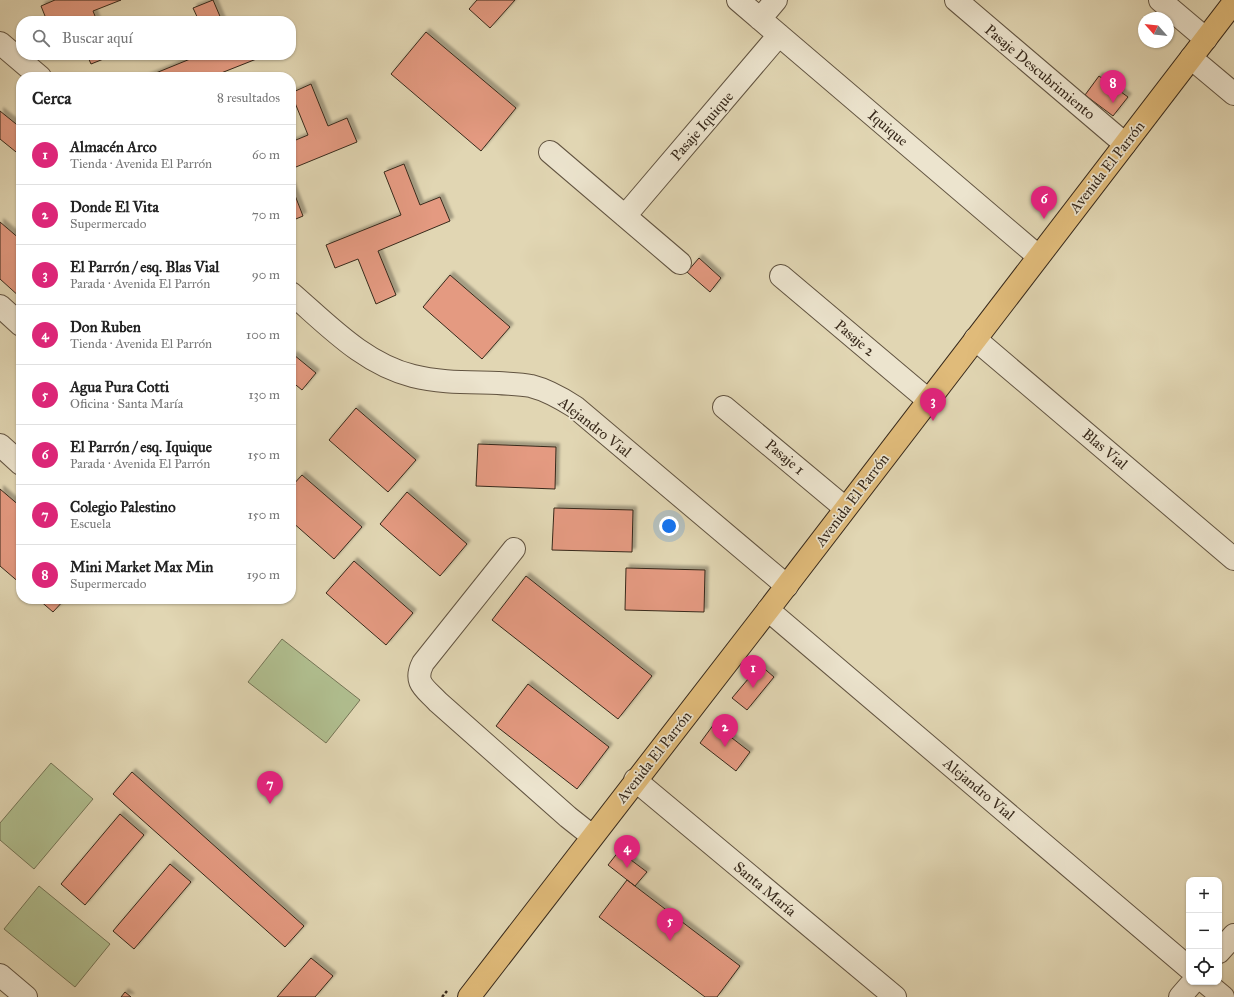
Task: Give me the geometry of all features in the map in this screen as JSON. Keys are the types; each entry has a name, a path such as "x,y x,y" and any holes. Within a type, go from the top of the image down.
{"main road":[{"name":"Avenida El Parrón","path":"469,997 1234,2"}],"street":[{"name":"Iquique","path":"738,0 1038,256"},
{"path":"760,19 776,0"},
{"name":"Pasaje Descubrimiento","path":"956,0 1125,144"},
{"path":"1160,0 1206,39"},
{"name":"Pasaje Iquique","path":"625,216 779,35"},
{"path":"0,43 16,57"},
{"path":"1191,58 1234,94"},
{"path":"20,60 34,72"},
{"path":"550,152 680,263"},
{"name":"Pasaje 2","path":"781,276 928,400"},
{"name":"Alejandro Vial","path":"296,297 360,352 393,370 431,380 531,386 546,390 560,397 574,407 786,586"},
{"path":"0,306 16,320"},
{"name":"Blas Vial","path":"975,339 1234,559"},
{"name":"Pasaje 1","path":"724,407 845,508"},
{"path":"0,445 16,459"},
{"path":"514,549 423,662 418,678 422,685 438,702 568,817 592,836"},
{"name":"Alejandro Vial","path":"768,610 1186,965"},
{"name":"Santa María","path":"635,780 894,997"},
{"path":"1222,949 1234,935"},
{"path":"0,975 26,997"},
{"path":"1180,997 1190,985"},
{"path":"1209,985 1223,997"}],"green space":[{"path":"282,639 360,700 326,743 248,682"},
{"path":"51,763 93,799 34,869 0,840 0,823"},
{"path":"39,886 110,944 75,987 4,929"}],"building":[{"path":"55,0 121,0 93,11 95,16 45,16 41,6"},
{"path":"213,0 220,16 197,16 193,8"},
{"path":"477,0 515,0 490,28 469,9"},
{"path":"426,32 516,108 481,151 391,74"},
{"path":"89,60 101,60 91,64"},
{"path":"188,60 254,60 224,72 158,72"},
{"path":"1099,76 1128,97 1113,116 1085,95"},
{"path":"311,84 328,126 347,118 357,142 296,167 296,140 308,135 296,105 296,91"},
{"path":"0,111 16,124 16,152 0,139"},
{"path":"404,164 420,205 440,197 450,221 378,251 396,295 376,304 358,259 335,268 326,245 401,215 384,172"},
{"path":"296,198 303,216 296,219"},
{"path":"0,222 16,236 16,293 0,279"},
{"path":"699,258 721,278 710,292 687,272"},
{"path":"450,275 510,327 482,359 423,307"},
{"path":"296,357 316,373 302,390 296,385"},
{"path":"356,408 416,460 388,492 329,440"},
{"path":"478,444 556,447 555,489 476,486"},
{"path":"302,475 362,527 334,559 296,525 296,482"},
{"path":"0,489 16,503 16,580 0,566"},
{"path":"407,492 467,544 440,576 380,524"},
{"path":"554,508 633,510 632,552 552,550"},
{"path":"354,561 413,613 386,645 326,593"},
{"path":"626,568 705,570 704,612 625,610"},
{"path":"526,576 652,676 618,719 492,620"},
{"path":"44,604 60,604 53,612"},
{"path":"760,665 774,677 747,710 732,698"},
{"path":"528,684 609,747 577,789 496,726"},
{"path":"714,724 750,752 736,771 700,743"},
{"path":"132,772 304,926 285,947 113,794"},
{"path":"120,814 144,835 85,905 61,884"},
{"path":"619,851 647,872 635,886 608,865"},
{"path":"170,864 191,882 134,949 113,931"},
{"path":"627,880 740,966 717,997 705,997 599,917"},
{"path":"311,958 333,976 315,997 277,997"},
{"path":"125,992 131,997 121,997"}],"place":[{"name":"Mini Market Max Min","path":"1113,103"},
{"name":"El Parrón / esq. Iquique","path":"1044,219"},
{"name":"El Parrón / esq. Blas Vial","path":"933,421"},
{"name":"Almacén Arco","path":"753,688"},
{"name":"Donde El Vita","path":"725,747"},
{"name":"Colegio Palestino","path":"270,804"},
{"name":"Don Ruben","path":"627,868"},
{"name":"Agua Pura Cotti","path":"670,941"}]}
